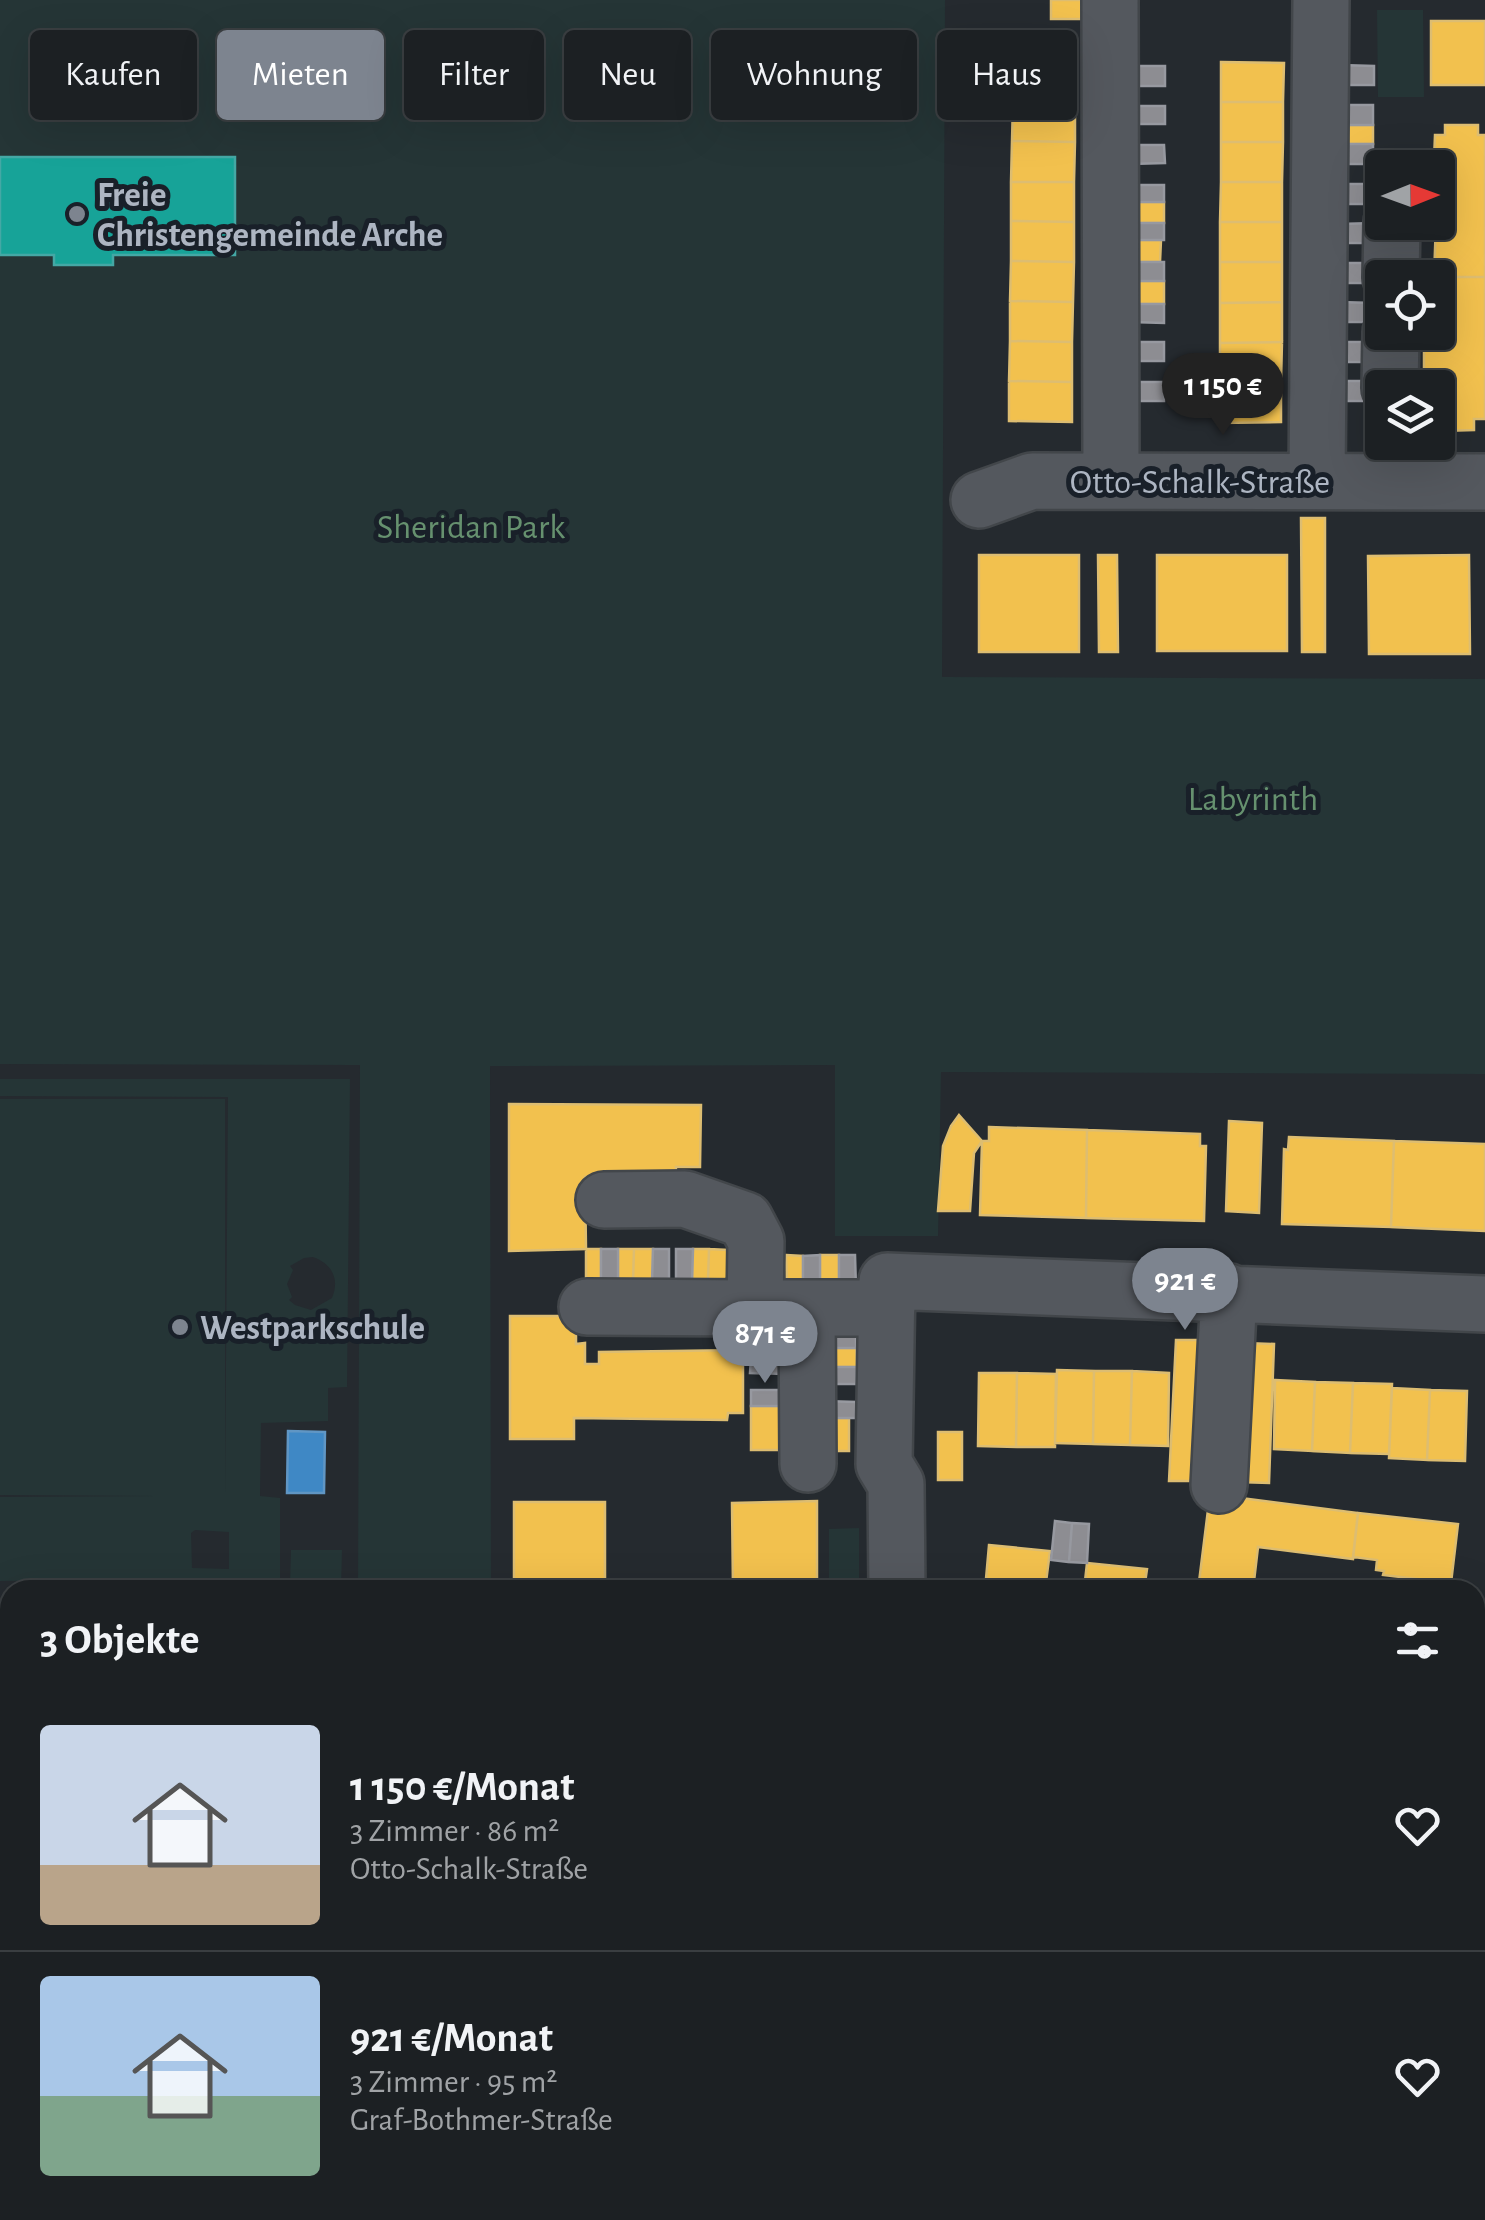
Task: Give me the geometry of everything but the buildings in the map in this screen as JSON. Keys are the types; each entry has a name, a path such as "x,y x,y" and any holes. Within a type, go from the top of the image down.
{"street":[{"path":"1110,0 1111,480"},
{"path":"1317,481 1321,0"},
{"name":"Otto-Schalk-Straße","path":"979,500 1032,480 1317,481 1390,462 1485,482"},
{"path":"604,1200 685,1199 745,1220 781,1308 808,1464"},
{"path":"587,1307 781,1308 887,1294 1230,1292 1485,1304"},
{"path":"1219,1486 1230,1292"},
{"path":"887,1294 884,1464 896,1484 897,1580"}],"green space":[{"name":"Sheridan Park","path":"0,0 945,0 945,30 937,30 937,120 944,120 942,677 1485,679 1485,1074 941,1072 938,1236 835,1236 835,1065 490,1066 491,1580 358,1580 360,1065 0,1064"},
{"path":"1377,10 1423,10 1424,97 1378,97"},
{"name":"Westparkschule","path":"0,1079 350,1079 347,1387 328,1388 328,1421 261,1423 260,1496 280,1498 280,1580 0,1580 0,1497 158,1496 0,1495 0,1099 225,1099 225,1496 228,1097 0,1096","holes":["304,1258 320,1260 335,1279 332,1298 311,1310 295,1305 289,1300 292,1297 287,1284 293,1270 290,1266","229,1532 229,1569 192,1568 191,1533"]},
{"path":"859,1528 859,1580 829,1580 829,1529"},
{"path":"291,1550 342,1550 341,1580 290,1580"}],"place":[{"name":"Freie Christengemeinde Arche","path":"77,214"},
{"name":"Westparkschule","path":"180,1327"}],"park label":[{"name":"Labyrinth","path":"1253,798"}]}
